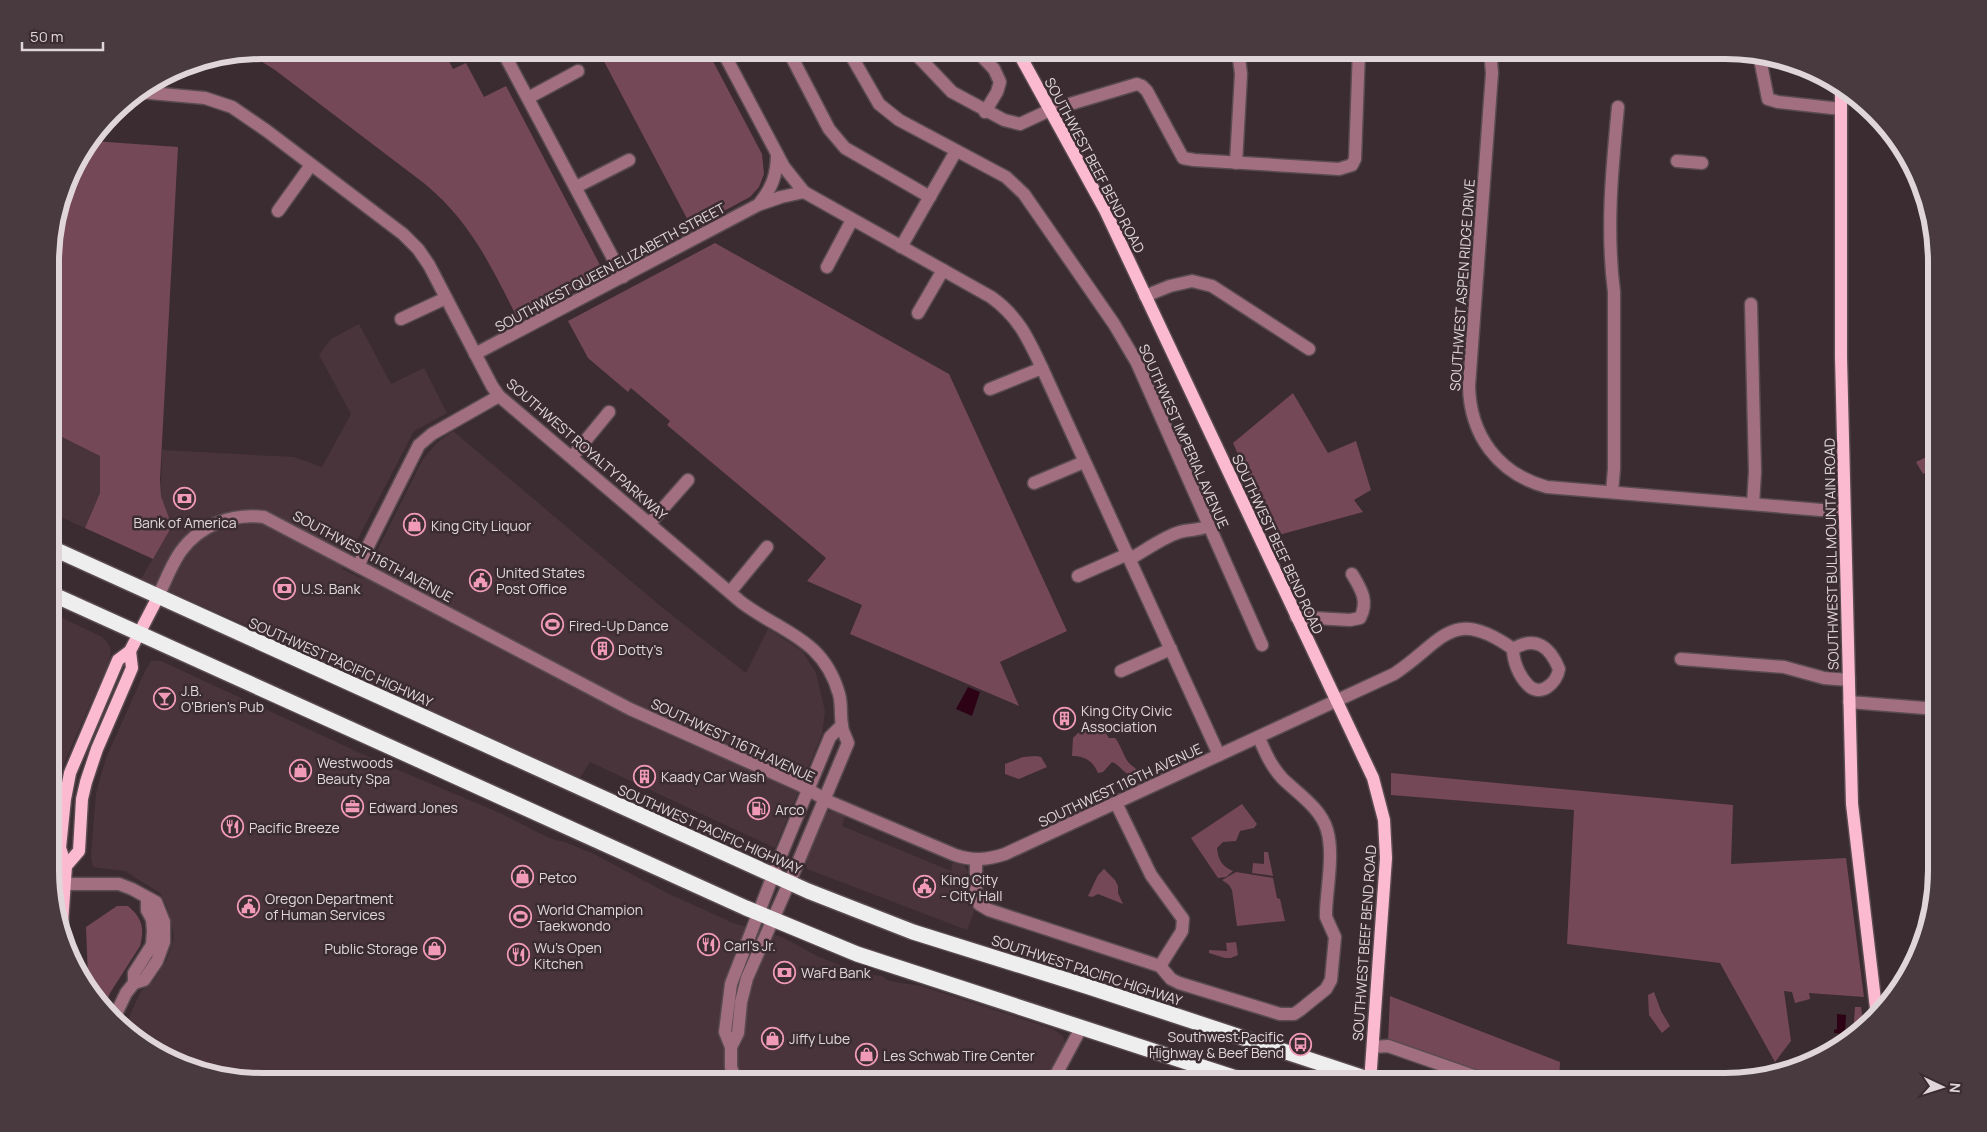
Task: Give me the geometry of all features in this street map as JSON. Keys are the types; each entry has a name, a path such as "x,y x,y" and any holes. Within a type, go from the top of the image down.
{"highway":[{"name":"SOUTHWEST PACIFIC HIGHWAY","path":"59,551 789,883 913,932 1089,987 1349,1073"},
{"path":"59,597 765,916 857,954 1220,1073"}],"main road":[{"name":"SOUTHWEST BEEF BEND ROAD","path":"1022,59 1105,210 1373,778 1381,807 1386,839 1386,858 1372,1047 1373,1073"},
{"name":"SOUTHWEST BULL MOUNTAIN ROAD","path":"1842,96 1841,310 1844,510 1853,820 1876,1007"},
{"path":"63,909 66,866 60,848 65,799 70,773 118,660 130,651 158,597"},
{"path":"66,866 79,851 82,799 86,782 97,749 132,668 130,651"}],"street":[{"path":"507,59 623,278"},
{"path":"727,59 777,154 791,177 804,192 991,297 1020,324 1042,368 1219,755"},
{"path":"793,59 829,129 837,140 845,148 930,197"},
{"name":"SOUTHWEST IMPERIAL AVENUE","path":"853,59 879,104 899,120 1006,177 1024,194 1114,324 1137,364 1262,645"},
{"path":"921,59 952,92 985,112 1004,120 1020,124 1050,110 1137,84 1147,91 1182,158 1339,169 1352,165 1356,153 1359,59"},
{"path":"985,59 994,69 1000,82 997,92 985,112"},
{"path":"1236,163 1242,74 1240,59"},
{"name":"SOUTHWEST ASPEN RIDGE DRIVE","path":"1491,59 1492,73 1469,386 1469,398 1475,426 1489,450 1504,466 1534,483 1556,488 1821,510 1844,510"},
{"path":"1761,62 1768,98 1778,102 1841,109"},
{"path":"528,98 578,71"},
{"name":"SOUTHWEST ROYALTY PARKWAY","path":"151,92 204,98 232,108 267,131 403,234 418,249 429,265 499,396 730,592 755,612 797,636 818,652 831,672 840,696 842,725 848,743 789,883 765,916"},
{"path":"1612,492 1614,292 1610,264 1609,233 1618,107"},
{"path":"901,247 956,151"},
{"name":"SOUTHWEST QUEEN ELIZABETH STREET","path":"758,205 774,182 777,169 777,154"},
{"path":"576,187 629,160"},
{"path":"1677,161 1702,163"},
{"path":"278,211 311,165"},
{"name":"SOUTHWEST QUEEN ELIZABETH STREET","path":"475,354 623,278 758,205 804,192"},
{"path":"826,267 852,220"},
{"path":"918,313 943,270"},
{"path":"1145,296 1170,286 1192,281 1212,286 1309,349"},
{"path":"401,319 446,298"},
{"path":"1751,304 1755,472 1752,504"},
{"path":"990,389 1042,368"},
{"path":"358,566 420,445 432,434 499,396"},
{"path":"572,457 609,412"},
{"path":"1034,483 1084,462"},
{"path":"650,523 688,480"},
{"name":"SOUTHWEST 116TH AVENUE","path":"158,597 180,552 194,536 218,522 238,517 249,515 270,520 630,709 825,799 955,855 976,860 990,859 1006,854 1336,702 1407,666 1436,639 1451,631 1468,629 1484,631 1513,649"},
{"path":"1078,576 1129,557 1171,535 1182,531 1197,531 1208,526"},
{"path":"730,592 767,548"},
{"path":"1296,617 1350,620 1360,618 1365,609 1365,600 1362,589 1352,574"},
{"path":"1121,671 1171,649"},
{"path":"1681,659 1784,667 1824,678 1849,680"},
{"path":"1849,702 1928,708"},
{"name":"SOUTHWEST ROYALTY PARKWAY","path":"733,1073 731,1067 731,1047 738,1033 741,1002 765,916 773,876 830,737 842,725"},
{"path":"976,860 976,894 979,904 989,910 1160,966 1171,979 1179,984 1280,1014 1294,1014 1326,989 1331,980 1335,942 1334,933 1326,917 1330,847 1328,830 1321,816 1282,777 1270,762 1259,738"},
{"path":"1116,802 1150,875 1183,918 1182,931 1160,966"},
{"path":"64,884 119,884 132,889 147,899 147,910 152,919 154,930 152,946 134,973 134,982 126,993 117,1013"},
{"path":"1057,1073 1081,1028"},
{"path":"1372,1047 1388,1046 1465,1073"}],"shaded area":[{"path":"256,59 448,59 453,69 466,63 484,97 506,86 600,265 600,275 518,319 479,247 456,214 441,199 425,184 275,70"},
{"path":"603,59 712,59 762,154 764,174 759,187 750,197 692,228"},
{"path":"99,141 178,147 160,479 161,496 172,526 153,559 85,528 100,493 100,456 59,436 59,248 66,209 74,184 86,160"},
{"path":"715,243 949,374 1067,631 1000,662 1019,706 850,634 862,605 807,581 826,558 667,425 670,421 631,388 628,392 588,358 568,321"},
{"path":"359,324 391,384 424,368 447,413 414,431 342,569 363,579 423,459 437,443 453,431 664,609 746,673 768,629 802,651 816,673 825,711 822,734 775,848 590,762 580,778 416,704 366,678 141,579 172,526 161,496 162,450 294,457 322,467 351,414 319,355 331,339"},
{"path":"1293,393 1328,453 1356,441 1371,490 1354,500 1363,512 1275,536 1233,443"},
{"path":"59,436 100,456 100,493 85,528 59,516"},
{"path":"1928,456 1928,472 1923,474 1916,462"},
{"path":"59,616 102,637 108,643 111,651 109,662 64,763 59,781"},
{"path":"151,661 161,661 386,765 500,813 549,838 594,854 667,893 733,923 782,937 817,956 860,973 882,976 889,981 921,986 1053,1029 1063,1036 1065,1044 1062,1052 1050,1073 248,1073 209,1066 184,1058 160,1046 129,1023 130,1015 141,991 154,980 166,961 174,938 167,907 160,893 125,871 93,867 91,856 96,793 106,758"},
{"path":"968,687 980,692 972,716 956,709"},
{"path":"1099,723 1109,738 1115,738 1129,763 1136,769 1137,777 1129,775 1112,762 1103,772 1098,773 1094,765 1088,760 1072,756 1073,738 1080,731"},
{"path":"1023,757 1041,757 1047,767 1019,779 1005,774 1005,764"},
{"path":"1391,773 1733,805 1731,864 1846,858 1864,997 1809,993 1810,999 1795,1003 1792,992 1784,991 1791,1041 1775,1062 1720,963 1567,944 1574,810 1391,795"},
{"path":"1242,804 1257,824 1254,828 1240,831 1236,841 1223,842 1217,848 1221,862 1233,871 1226,877 1218,878 1191,838"},
{"path":"834,811 845,816 842,826 951,871 953,862 965,866 968,873 958,878 959,903 969,901 972,903 974,912 967,930 807,869 805,857 821,818 826,812"},
{"path":"1264,852 1268,852 1273,876 1252,873 1253,863 1264,864"},
{"path":"1104,869 1115,880 1123,904 1098,894 1092,897 1088,896 1098,875"},
{"path":"1236,872 1273,878 1277,898 1280,899 1285,921 1237,926 1232,890 1222,880"},
{"path":"117,906 128,906 133,910 141,924 140,946 110,993 107,1001 88,975 86,927"},
{"path":"1236,942 1238,955 1231,958 1209,953 1209,950 1227,951 1226,943"},
{"path":"1654,992 1661,1011 1670,1026 1662,1033 1649,1015 1648,995"},
{"path":"1390,996 1560,1062 1559,1073 1475,1073 1388,1043"},
{"path":"1855,1007 1861,1007 1863,1020 1854,1027"},
{"path":"1837,1014 1846,1015 1845,1034 1834,1033 1834,1030 1837,1029"}],"place":[{"name":"Bank of America","path":"185,499"},
{"name":"King City Liquor","path":"415,525"},
{"name":"United States Post Office","path":"480,580"},
{"name":"U.S. Bank","path":"285,588"},
{"name":"Fired-Up Dance","path":"553,625"},
{"name":"Dotty's","path":"602,649"},
{"name":"J.B. O'Brien's Pub","path":"165,698"},
{"name":"King City Civic Association","path":"1065,718"},
{"name":"Westwoods Beauty Spa","path":"301,770"},
{"name":"Kaady Car Wash","path":"645,776"},
{"name":"Edward Jones","path":"353,807"},
{"name":"Arco","path":"759,809"},
{"name":"Pacific Breeze","path":"233,827"},
{"name":"Petco","path":"523,877"},
{"name":"King City - City Hall","path":"925,887"},
{"name":"Oregon Department of Human Services","path":"249,906"},
{"name":"World Champion Taekwondo","path":"521,917"},
{"name":"Carl's Jr.","path":"708,945"},
{"name":"Public Storage","path":"434,948"},
{"name":"Wu's Open Kitchen","path":"518,955"},
{"name":"WaFd Bank","path":"785,972"},
{"name":"Jiffy Lube","path":"773,1038"},
{"name":"Southwest Pacific Highway & Beef Bend","path":"1300,1044"},
{"name":"Les Schwab Tire Center","path":"867,1055"}]}
